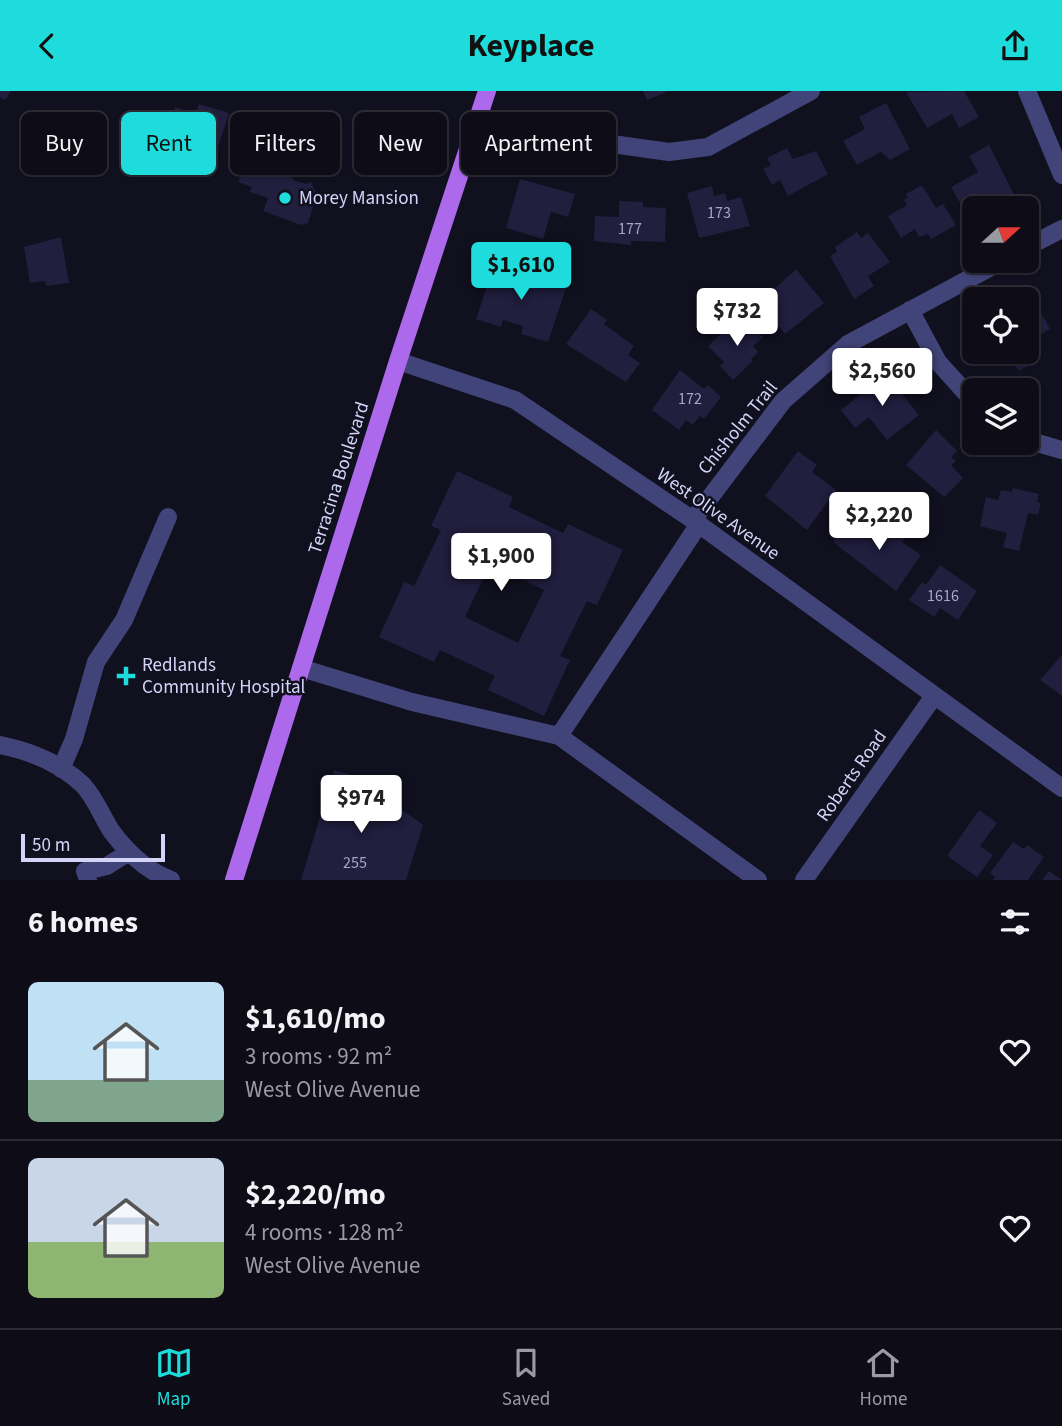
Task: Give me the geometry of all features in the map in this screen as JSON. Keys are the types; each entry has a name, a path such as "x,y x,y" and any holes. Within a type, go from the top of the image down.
{"main road":[{"name":"Terracina Boulevard","path":"234,880 398,361 487,91"}],"street":[{"path":"616,144 669,152 708,147 811,91"},
{"path":"1027,91 1062,175"},
{"path":"1040,240 1062,229"},
{"name":"Chisholm Trail","path":"559,736 696,522 783,401 848,344 979,273"},
{"path":"910,310 938,362 962,389"},
{"name":"West Olive Avenue","path":"398,361 515,400 696,522 1062,788"},
{"path":"1039,443 1062,450"},
{"path":"61,769 96,662 124,620 168,517"},
{"path":"301,668 412,702 559,736 758,880"},
{"name":"Roberts Road","path":"804,880 934,696"},
{"path":"0,745 40,757 83,786 111,831 129,852 160,876 171,880"},
{"path":"87,876 129,852"}],"building":[{"path":"0,91 11,91 5,100 0,97"},
{"path":"643,91 668,91 647,100"},
{"path":"964,91 979,117 959,128 952,114 927,128 906,92"},
{"path":"886,103 910,149 890,160 881,152 857,165 843,141 865,129 859,117"},
{"path":"199,104 229,113 218,147 216,112 197,112"},
{"path":"175,107 190,112 173,112"},
{"path":"989,145 1014,196 962,196 962,206 951,187 978,172 969,156"},
{"path":"787,148 793,159 816,151 828,174 788,196 780,180 772,185 763,169 771,165 767,158"},
{"name":"Morey Mansion","path":"241,175 293,175 293,180 306,184 311,182 317,195 308,223 301,225 263,211 268,198 250,192 252,187 238,182"},
{"path":"520,179 575,194 568,217 551,212 543,239 506,228"},
{"path":"922,185 936,208 943,204 956,225 931,239 928,234 919,237 915,229 901,238 888,216 907,205 904,200 908,197 906,194"},
{"path":"712,186 714,196 725,193 727,201 741,197 750,226 699,238 687,193"},
{"path":"619,201 643,202 643,207 666,208 665,242 631,241 631,245 594,241 595,216 619,217"},
{"path":"857,232 861,238 868,233 890,262 868,276 874,286 854,299 830,256 837,252 835,247"},
{"path":"61,237 69,283 46,286 45,281 30,283 24,247"},
{"path":"497,256 516,263 510,280 532,287 535,278 566,288 548,342 521,334 523,326 503,320 501,327 476,319"},
{"path":"796,269 824,303 785,334 760,302"},
{"path":"591,309 607,320 604,324 634,346 628,355 640,363 626,382 566,344"},
{"path":"1039,309 1050,329 1039,336"},
{"path":"745,318 763,337 753,346 758,352 751,359 753,361 733,380 720,366 724,362 708,346 725,330 729,334"},
{"path":"1015,364 1030,364 1019,371"},
{"path":"680,370 704,389 708,385 721,397 704,419 700,416 693,425 686,420 679,430 652,410"},
{"path":"886,374 919,415 887,440 869,417 855,428 841,410"},
{"path":"936,430 957,451 951,457 956,461 951,465 963,478 944,497 906,465"},
{"path":"798,451 817,465 812,472 836,490 807,530 765,496"},
{"path":"457,471 513,497 509,507 563,533 568,524 623,550 597,605 587,601 560,656 570,660 544,716 488,690 495,676 440,650 434,662 379,637 404,582 414,586 441,530 431,526","holes":["490,564 544,590 518,643 465,617"]},
{"path":"1013,488 1039,494 1037,502 1041,503 1038,515 1028,513 1019,551 1003,547 1007,533 980,526 986,497 998,500 1001,490 1012,492"},
{"path":"864,521 879,531 886,522 906,537 902,542 921,555 896,591 833,542 846,524 857,531"},
{"path":"940,565 977,591 958,620 940,608 934,617 909,600 922,582 926,585"},
{"path":"1062,655 1062,696 1040,680"},
{"path":"334,770 358,777 423,825 406,880 301,880"},
{"path":"979,810 997,823 980,846 993,855 977,877 947,856"},
{"path":"1013,842 1024,849 1027,845 1044,857 1028,880 993,880 995,877 990,873"},
{"path":"1049,871 1062,880 1042,880"}],"place":[{"name":"Morey Mansion","path":"285,198"},
{"name":"Redlands Community Hospital","path":"126,676"}]}
